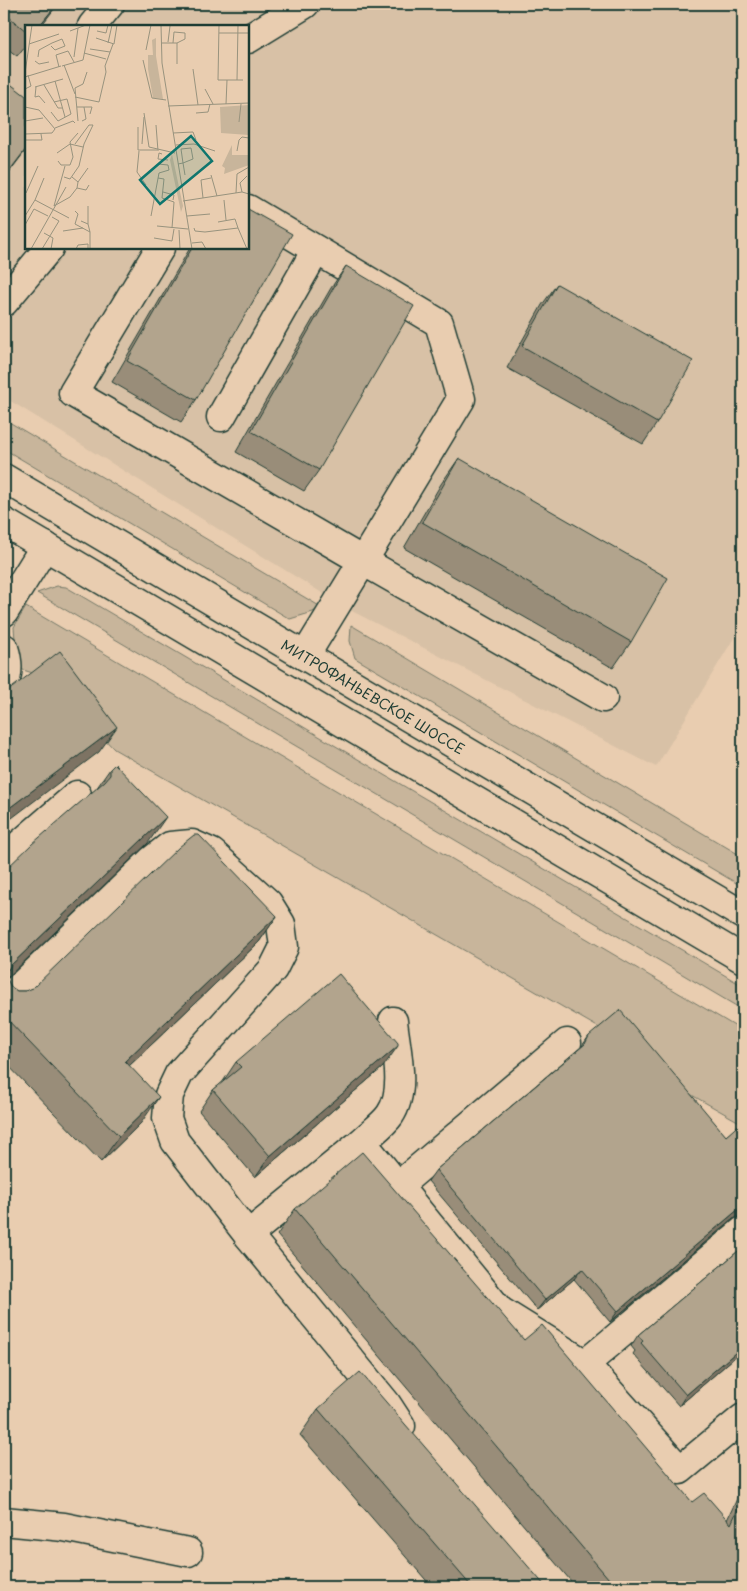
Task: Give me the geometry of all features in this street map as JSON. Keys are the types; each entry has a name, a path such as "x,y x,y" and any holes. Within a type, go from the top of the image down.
{"main road":[{"path":"93,25 110,4"},
{"path":"249,38 305,4"},
{"path":"249,210 439,322 461,399 305,656"},
{"path":"4,302 48,249"},
{"path":"159,249 73,393 603,698"},
{"path":"221,417 316,250"},
{"name":"МИТРОФАНЬЕВСКОЕ ШОССЕ","path":"4,478 743,915"},
{"path":"4,522 743,958"},
{"path":"4,612 45,546"},
{"path":"4,648 7,666 4,685"},
{"path":"4,858 77,795"},
{"path":"4,1002 151,861 170,846 192,844 212,853 268,904 281,924 284,947 273,969 179,1074 169,1095 167,1118 175,1141 248,1235 386,1403 414,1446"},
{"path":"248,1235 362,1142 389,1116 398,1099 400,1081 393,1021"},
{"path":"398,1186 566,1043"},
{"path":"362,1142 500,1311 585,1364 680,1470 743,1418"},
{"path":"585,1364 743,1231"},
{"path":"4,1521 64,1527 188,1552"}],"shaded area":[{"path":"4,4 743,4 743,623 656,767 348,609 4,397"},
{"path":"4,419 321,607 313,612 290,619 4,449"},
{"path":"57,586 66,587 743,986 743,1010 37,593"},
{"path":"26,607 743,1031 743,1124 667,1081 601,1029 114,749 46,677 23,670 17,664 14,627"},
{"path":"351,625 743,857 743,887 355,658 350,641"}],"building":[{"path":"4,4 57,4 40,25 25,25 25,30 4,13"},
{"path":"4,79 25,95 25,150 4,178"},
{"path":"249,210 292,234 196,400 127,361 191,249 249,249"},
{"path":"346,266 414,306 319,470 251,431"},
{"path":"557,284 693,361 657,423 522,346"},
{"path":"459,458 668,578 631,642 422,522"},
{"path":"60,651 117,727 4,812 4,694"},
{"path":"115,764 166,817 11,965 7,971 7,979 11,987 17,991 33,988 179,847 194,835 199,835 277,916 125,1061 159,1097 119,1136 4,1016 4,871 32,844 105,781 110,775 110,769"},
{"path":"339,974 398,1043 398,1046 270,1156 213,1090 241,1067 236,1062"},
{"path":"620,1010 726,1136 742,1122 743,1207 618,1311 582,1269 545,1300 436,1170 585,1044 589,1036"},
{"path":"362,1152 524,1340 542,1325 692,1502 704,1493 731,1524 743,1498 743,1587 600,1586 609,1579 295,1209"},
{"path":"743,1247 743,1346 686,1395 641,1343 643,1341 638,1335"},
{"path":"360,1372 546,1587 472,1587 318,1409"}]}
